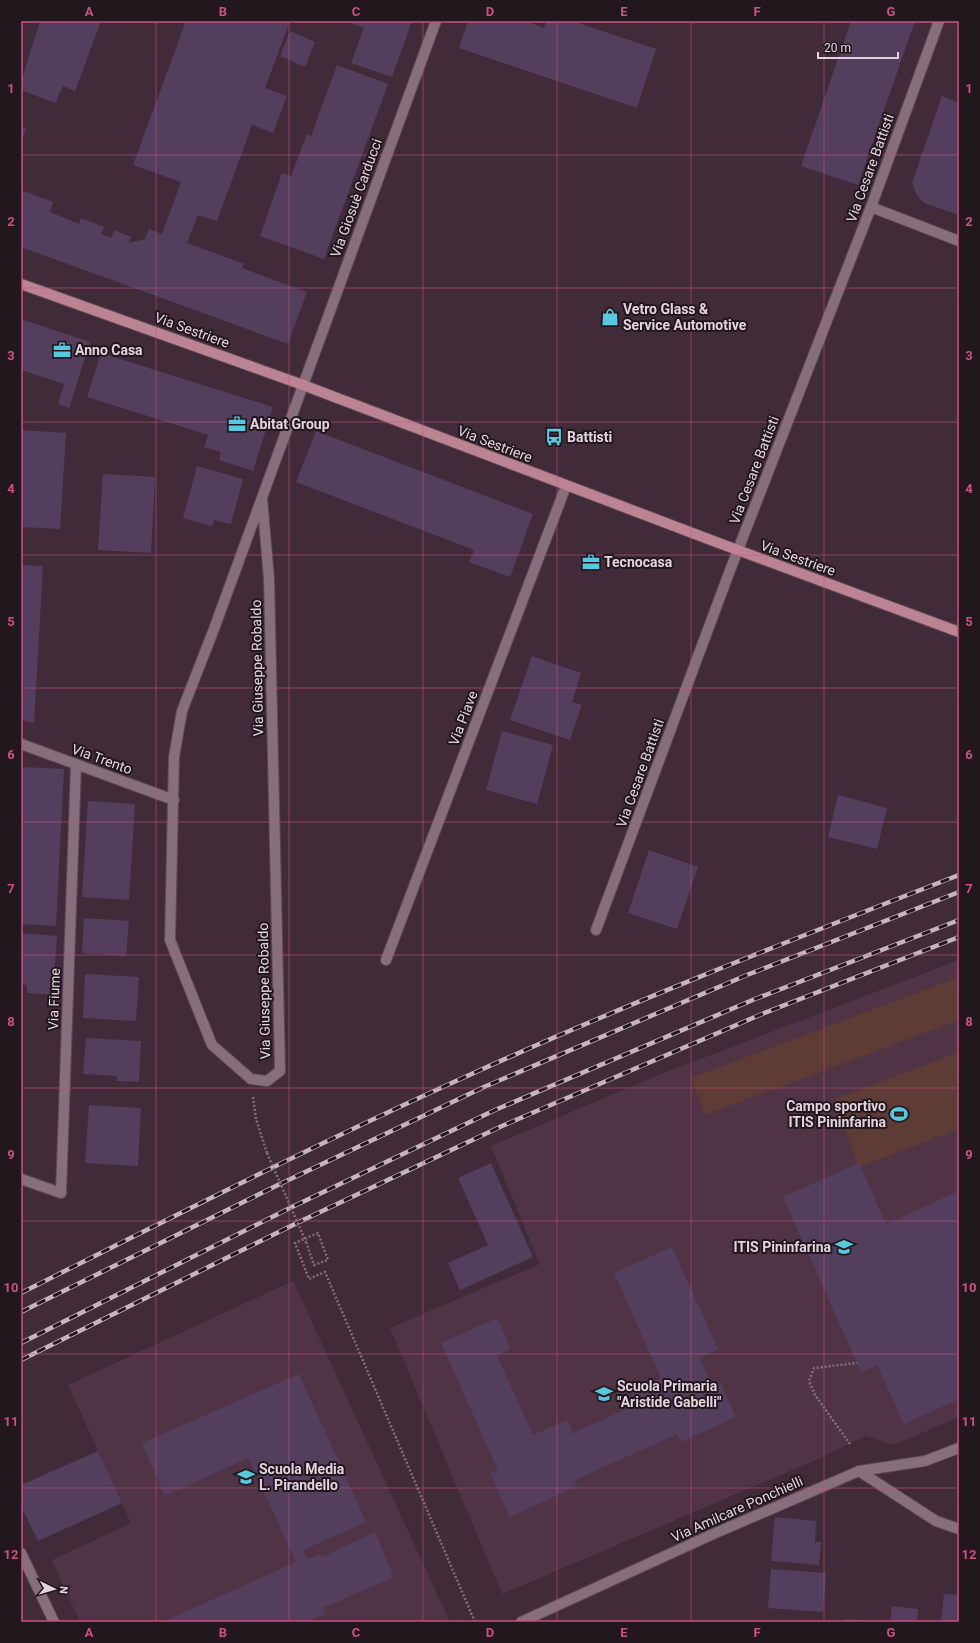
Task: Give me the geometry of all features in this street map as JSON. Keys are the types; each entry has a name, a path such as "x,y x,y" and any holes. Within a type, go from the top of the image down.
{"main road":[{"name":"Via Sestriere","path":"21,284 303,385 566,486 959,632"}],"street":[{"name":"Via Giosuè Carducci","path":"303,385 436,21"},
{"name":"Via Cesare Battisti","path":"596,930 738,550 871,207 939,21"},
{"path":"871,207 959,241"},
{"name":"Via Giuseppe Robaldo","path":"262,498 269,579 280,1071 267,1081 251,1079 212,1045 170,940 174,757 182,711 303,385"},
{"name":"Via Piave","path":"386,960 566,486"},
{"name":"Via Trento","path":"21,744 174,800"},
{"name":"Via Fiume","path":"21,1179 61,1193 76,765"},
{"name":"Via Amilcare Ponchielli","path":"521,1622 712,1535 859,1471 925,1461 959,1448"},
{"path":"859,1471 936,1521 959,1529"},
{"path":"21,1553 54,1622"}],"path":[{"path":"256,1119 267,1153 306,1242 314,1265 328,1260 318,1234 295,1243 309,1279 325,1272 475,1622"},
{"path":"850,1444 815,1395 809,1381 814,1368 857,1363"}],"shaded area":[{"path":"959,960 959,1417 894,1445 865,1436 818,1459 502,1594 390,1328 540,1264 491,1146 656,1076"},
{"path":"959,977 959,1020 705,1115 691,1078"},
{"name":"Campo sportivo ITIS Pininfarina","path":"959,1052 959,1129 859,1167 833,1100"},
{"name":"Scuola Media L. Pirandello","path":"293,1281 450,1622 80,1622 52,1560 131,1523 68,1385"}],"building":[{"path":"40,21 101,21 75,91 63,86 55,103 21,90 21,82"},
{"path":"186,21 290,21 265,88 287,96 273,133 252,125 217,221 198,215 187,243 244,264 242,268 307,292 288,344 21,247 21,190 53,202 50,212 79,224 81,218 104,227 101,234 111,238 114,230 131,237 128,243 145,239 149,229 162,234 181,182 133,165"},
{"path":"352,21 412,21 392,77 351,63 364,28 351,23"},
{"path":"468,21 526,21 544,28 547,21 572,21 656,49 637,108 459,48"},
{"path":"851,21 915,21 858,185 801,166"},
{"path":"290,31 315,42 305,67 280,56"},
{"path":"337,65 388,84 324,259 260,236 282,173 291,176 307,134 311,136"},
{"path":"942,96 959,103 959,215 924,203 917,195 912,183"},
{"path":"21,126 26,128 21,143"},
{"path":"21,319 90,342 69,408 58,404 64,384 21,370"},
{"path":"101,353 273,407 253,471 219,460 221,452 204,447 208,435 87,397"},
{"path":"21,430 66,433 60,529 21,527"},
{"path":"316,431 533,514 510,577 469,562 474,550 296,482"},
{"path":"197,466 243,479 231,524 214,520 212,526 183,518"},
{"path":"103,474 155,477 151,553 98,550"},
{"path":"21,565 43,566 34,723 21,720"},
{"path":"532,656 581,673 572,702 582,705 570,740 510,720"},
{"path":"502,731 553,745 537,804 486,790"},
{"path":"21,767 64,769 56,926 21,924"},
{"path":"838,795 887,808 877,849 828,837"},
{"path":"88,801 135,804 129,900 82,897"},
{"path":"649,850 698,867 677,929 628,913"},
{"path":"84,918 129,921 126,956 82,953"},
{"path":"21,933 57,936 53,995 27,993 27,985 21,984"},
{"path":"85,974 139,977 136,1021 83,1018"},
{"path":"86,1038 141,1041 139,1082 117,1081 117,1076 83,1074"},
{"path":"89,1105 141,1108 138,1166 85,1163"},
{"path":"491,1163 533,1257 460,1290 448,1263 488,1245 458,1178"},
{"path":"859,1163 886,1224 959,1191 959,1399 904,1424 877,1365 861,1372 783,1197"},
{"path":"672,1247 718,1349 700,1358 712,1386 720,1382 736,1417 681,1442 677,1434 575,1480 577,1486 510,1517 490,1473 498,1470 441,1343 497,1318 511,1349 497,1355 533,1435 567,1420 573,1433 636,1405 631,1392 661,1378 614,1273"},
{"path":"299,1374 366,1522 303,1550 307,1559 320,1554 322,1557 375,1532 394,1577 323,1608 325,1614 307,1622 163,1622 296,1562 248,1458 165,1496 142,1443"},
{"path":"98,1451 122,1503 38,1541 21,1506 21,1485"},
{"path":"775,1517 816,1521 815,1542 821,1542 819,1565 771,1561"},
{"path":"771,1569 826,1573 823,1612 768,1608"},
{"path":"944,1594 959,1595 959,1622 941,1622"},
{"path":"892,1606 918,1609 917,1622 890,1622"},
{"path":"845,1619 873,1621 873,1622 844,1622"}],"railway":[{"path":"21,1293 304,1152 418,1098 536,1045 777,946 959,875"},
{"path":"21,1312 280,1184 484,1087 747,975 959,892"},
{"path":"21,1343 292,1207 495,1110 755,999 959,920"},
{"path":"21,1360 299,1222 502,1126 762,1014 959,937"}],"place":[{"name":"Vetro Glass & Service Automotive","path":"610,317"},
{"name":"Anno Casa","path":"62,350"},
{"name":"Abitat Group","path":"237,424"},
{"name":"Battisti","path":"554,437"},
{"name":"Tecnocasa","path":"591,562"},
{"name":"Campo sportivo ITIS Pininfarina","path":"899,1114"},
{"name":"ITIS Pininfarina","path":"844,1247"},
{"name":"Scuola Primaria \"Aristide Gabelli\"","path":"604,1394"},
{"name":"Scuola Media L. Pirandello","path":"246,1477"}]}
